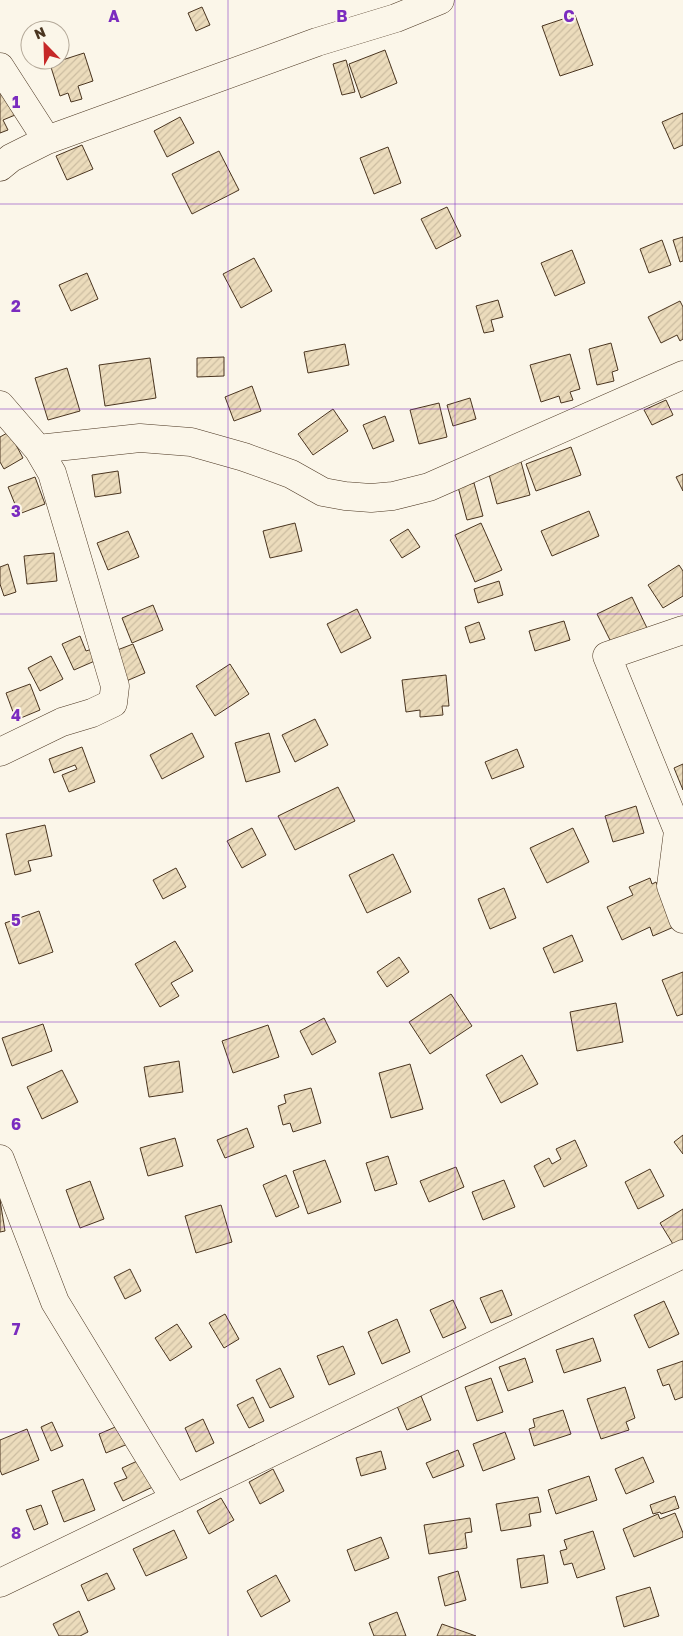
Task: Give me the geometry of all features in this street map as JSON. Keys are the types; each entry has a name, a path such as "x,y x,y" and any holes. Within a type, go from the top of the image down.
{"street":[{"path":"0,167 12,158 47,140 316,42 396,18 440,0"},
{"path":"0,67 47,140"},
{"path":"38,449 140,438 191,442 244,457 291,474 323,492 370,498 393,496 429,487 683,375"},
{"path":"0,406 38,449 52,473 115,686 113,703 92,713 62,722 0,752"},
{"path":"683,630 607,656 678,831 671,886 683,919"},
{"path":"0,1159 55,1302 175,1499"},
{"path":"0,1583 683,1254"}],"building":[{"path":"202,7 210,25 196,31 188,13"},
{"path":"575,15 593,65 560,76 542,26"},
{"path":"385,50 397,83 361,98 349,64"},
{"path":"84,53 93,81 78,86 82,99 71,102 68,93 60,96 52,70 70,70 70,58"},
{"path":"346,60 355,92 342,95 333,64"},
{"path":"0,84 20,113 3,120 8,130 0,133"},
{"path":"683,113 683,145 674,149 662,122"},
{"path":"180,117 194,143 167,157 154,131"},
{"path":"82,145 93,169 67,180 56,156"},
{"path":"388,147 401,183 374,194 360,158"},
{"path":"219,151 239,190 192,214 172,174"},
{"path":"447,207 461,236 436,249 421,219"},
{"path":"683,237 683,261 680,262 673,240"},
{"path":"662,240 671,265 649,273 640,249"},
{"path":"572,250 585,283 555,296 541,263"},
{"path":"254,258 272,291 241,308 223,274"},
{"path":"87,273 98,299 71,311 59,285"},
{"path":"498,300 503,317 491,320 494,331 484,333 476,306"},
{"path":"680,301 683,307 683,339 680,341 677,335 661,343 648,317"},
{"path":"611,343 618,370 612,372 614,381 597,385 589,349"},
{"path":"345,344 349,365 308,373 304,352"},
{"path":"570,354 580,389 570,392 573,400 561,403 559,396 541,402 530,365"},
{"path":"224,357 224,376 197,377 197,358"},
{"path":"150,358 156,398 105,406 99,365"},
{"path":"67,368 80,411 48,420 35,378"},
{"path":"252,386 261,411 234,421 225,397"},
{"path":"470,398 476,419 453,426 447,405"},
{"path":"666,400 673,415 652,425 644,410"},
{"path":"439,403 447,437 419,444 410,410"},
{"path":"333,409 348,431 313,455 298,434"},
{"path":"385,416 394,441 373,449 363,425"},
{"path":"9,432 23,458 4,469 0,462 0,437"},
{"path":"571,447 581,475 536,491 526,464"},
{"path":"520,458 530,495 497,504 487,467"},
{"path":"118,471 121,493 95,497 92,475"},
{"path":"683,474 683,491 676,477"},
{"path":"35,477 45,504 19,514 8,487"},
{"path":"474,483 483,516 467,520 458,487"},
{"path":"589,511 599,536 552,556 541,531"},
{"path":"295,523 302,551 270,558 263,531"},
{"path":"481,523 502,570 475,582 455,535"},
{"path":"408,529 420,547 402,558 390,540"},
{"path":"128,531 139,557 108,570 97,543"},
{"path":"54,553 57,581 27,584 24,556"},
{"path":"8,564 16,592 4,596 0,584 0,567"},
{"path":"679,565 683,571 683,596 663,608 648,585"},
{"path":"499,581 503,595 478,603 474,589"},
{"path":"632,597 647,628 612,644 597,614"},
{"path":"153,605 163,630 132,643 122,618"},
{"path":"357,609 371,638 341,653 327,624"},
{"path":"564,621 570,640 535,651 529,631"},
{"path":"479,622 485,639 470,643 465,627"},
{"path":"80,636 86,651 92,649 97,660 74,670 62,644"},
{"path":"133,644 145,673 124,682 112,652"},
{"path":"51,656 63,679 40,691 28,668"},
{"path":"230,664 249,694 215,716 196,686"},
{"path":"446,675 449,706 442,706 443,715 420,717 420,710 406,712 402,680"},
{"path":"30,684 40,710 16,720 6,693"},
{"path":"315,719 328,745 295,762 282,735"},
{"path":"192,733 204,757 162,779 150,755"},
{"path":"269,733 280,772 246,782 235,743"},
{"path":"82,747 95,782 69,792 62,775 77,769 75,765 54,773 49,759"},
{"path":"517,749 524,767 492,779 485,762"},
{"path":"683,764 683,790 674,768"},
{"path":"338,787 355,821 295,850 278,816"},
{"path":"636,806 644,833 613,842 605,816"},
{"path":"45,825 52,856 28,861 31,871 15,875 6,834"},
{"path":"252,828 266,855 242,868 227,841"},
{"path":"573,828 589,862 547,883 530,848"},
{"path":"393,854 411,892 367,913 349,875"},
{"path":"176,868 186,887 163,899 153,880"},
{"path":"650,878 652,884 656,882 676,926 653,936 650,927 622,940 607,907 633,895 629,887"},
{"path":"504,888 516,918 490,929 478,899"},
{"path":"39,911 53,952 19,964 5,923"},
{"path":"572,935 583,961 554,973 543,948"},
{"path":"175,941 193,971 171,983 179,996 160,1007 135,964"},
{"path":"399,957 409,972 387,987 377,972"},
{"path":"683,972 683,1014 677,1016 662,980"},
{"path":"451,994 472,1026 430,1054 409,1022"},
{"path":"616,1003 623,1042 577,1051 570,1012"},
{"path":"324,1018 336,1042 312,1055 300,1031"},
{"path":"43,1024 52,1051 12,1066 2,1038"},
{"path":"268,1025 279,1057 233,1073 222,1041"},
{"path":"522,1055 538,1084 501,1103 486,1075"},
{"path":"179,1061 183,1092 149,1097 144,1067"},
{"path":"410,1064 423,1109 391,1118 379,1073"},
{"path":"62,1070 78,1102 42,1119 27,1087"},
{"path":"311,1088 321,1123 293,1132 290,1123 283,1125 278,1106 286,1103 284,1095"},
{"path":"247,1128 254,1147 225,1158 217,1140"},
{"path":"683,1135 683,1154 674,1142"},
{"path":"175,1138 183,1166 148,1176 140,1148"},
{"path":"575,1140 587,1166 544,1187 534,1166 549,1158 552,1164 561,1159 556,1149"},
{"path":"388,1156 397,1184 375,1191 366,1163"},
{"path":"325,1160 341,1202 308,1214 293,1171"},
{"path":"456,1167 464,1187 429,1202 420,1181"},
{"path":"650,1169 664,1196 638,1209 625,1182"},
{"path":"286,1175 299,1207 276,1217 263,1185"},
{"path":"504,1180 515,1207 483,1220 472,1192"},
{"path":"90,1181 104,1219 80,1228 66,1190"},
{"path":"0,1200 5,1231 0,1232"},
{"path":"221,1205 232,1242 196,1253 185,1216"},
{"path":"683,1209 683,1245 676,1249 660,1223"},
{"path":"130,1269 141,1291 125,1299 114,1277"},
{"path":"502,1290 512,1315 491,1323 480,1298"},
{"path":"453,1300 466,1328 443,1338 430,1310"},
{"path":"664,1301 679,1334 649,1348 634,1315"},
{"path":"225,1314 239,1339 224,1348 209,1323"},
{"path":"397,1319 410,1352 382,1364 368,1332"},
{"path":"177,1324 192,1347 170,1361 155,1338"},
{"path":"593,1338 601,1361 564,1373 556,1350"},
{"path":"343,1346 355,1374 329,1385 317,1356"},
{"path":"525,1358 533,1382 508,1391 499,1367"},
{"path":"683,1361 683,1397 675,1400 669,1384 663,1386 657,1370"},
{"path":"280,1368 294,1397 270,1408 256,1380"},
{"path":"491,1378 503,1412 477,1421 465,1387"},
{"path":"625,1387 635,1418 626,1422 629,1430 601,1439 587,1399"},
{"path":"421,1396 431,1420 407,1430 397,1406"},
{"path":"253,1397 264,1421 249,1428 237,1405"},
{"path":"563,1410 571,1434 534,1446 529,1429 535,1427 533,1419"},
{"path":"203,1419 214,1443 196,1452 185,1428"},
{"path":"52,1422 63,1446 51,1451 41,1427"},
{"path":"127,1422 135,1441 106,1453 99,1434"},
{"path":"27,1429 39,1460 2,1475 0,1470 0,1440"},
{"path":"505,1432 515,1459 483,1471 473,1444"},
{"path":"458,1450 464,1466 433,1478 426,1463"},
{"path":"381,1451 386,1469 361,1476 356,1458"},
{"path":"146,1457 159,1484 123,1501 114,1483 127,1478 122,1468"},
{"path":"643,1457 654,1482 626,1494 615,1469"},
{"path":"273,1469 284,1491 260,1504 249,1482"},
{"path":"589,1476 597,1500 556,1514 548,1490"},
{"path":"83,1479 95,1510 64,1522 52,1491"},
{"path":"675,1496 679,1508 661,1514 660,1512 653,1514 650,1505"},
{"path":"538,1497 541,1512 529,1514 531,1526 501,1531 496,1504"},
{"path":"221,1498 234,1520 209,1534 197,1511"},
{"path":"41,1505 48,1524 34,1530 26,1510"},
{"path":"675,1513 683,1537 634,1557 623,1529 658,1514 660,1519"},
{"path":"470,1518 472,1532 465,1533 467,1548 429,1554 424,1525"},
{"path":"174,1530 187,1558 146,1576 133,1549"},
{"path":"593,1531 605,1569 577,1578 572,1563 564,1565 560,1551 567,1549 564,1540"},
{"path":"381,1537 389,1558 355,1571 347,1550"},
{"path":"544,1555 548,1583 521,1588 517,1559"},
{"path":"458,1571 466,1600 445,1606 438,1577"},
{"path":"107,1573 115,1589 88,1601 81,1585"},
{"path":"276,1575 290,1601 261,1617 247,1591"},
{"path":"650,1587 659,1616 624,1627 616,1597"},
{"path":"79,1611 88,1632 80,1636 59,1636 53,1624"},
{"path":"397,1612 406,1636 374,1636 369,1623"},
{"path":"442,1624 476,1636 437,1636"}]}
